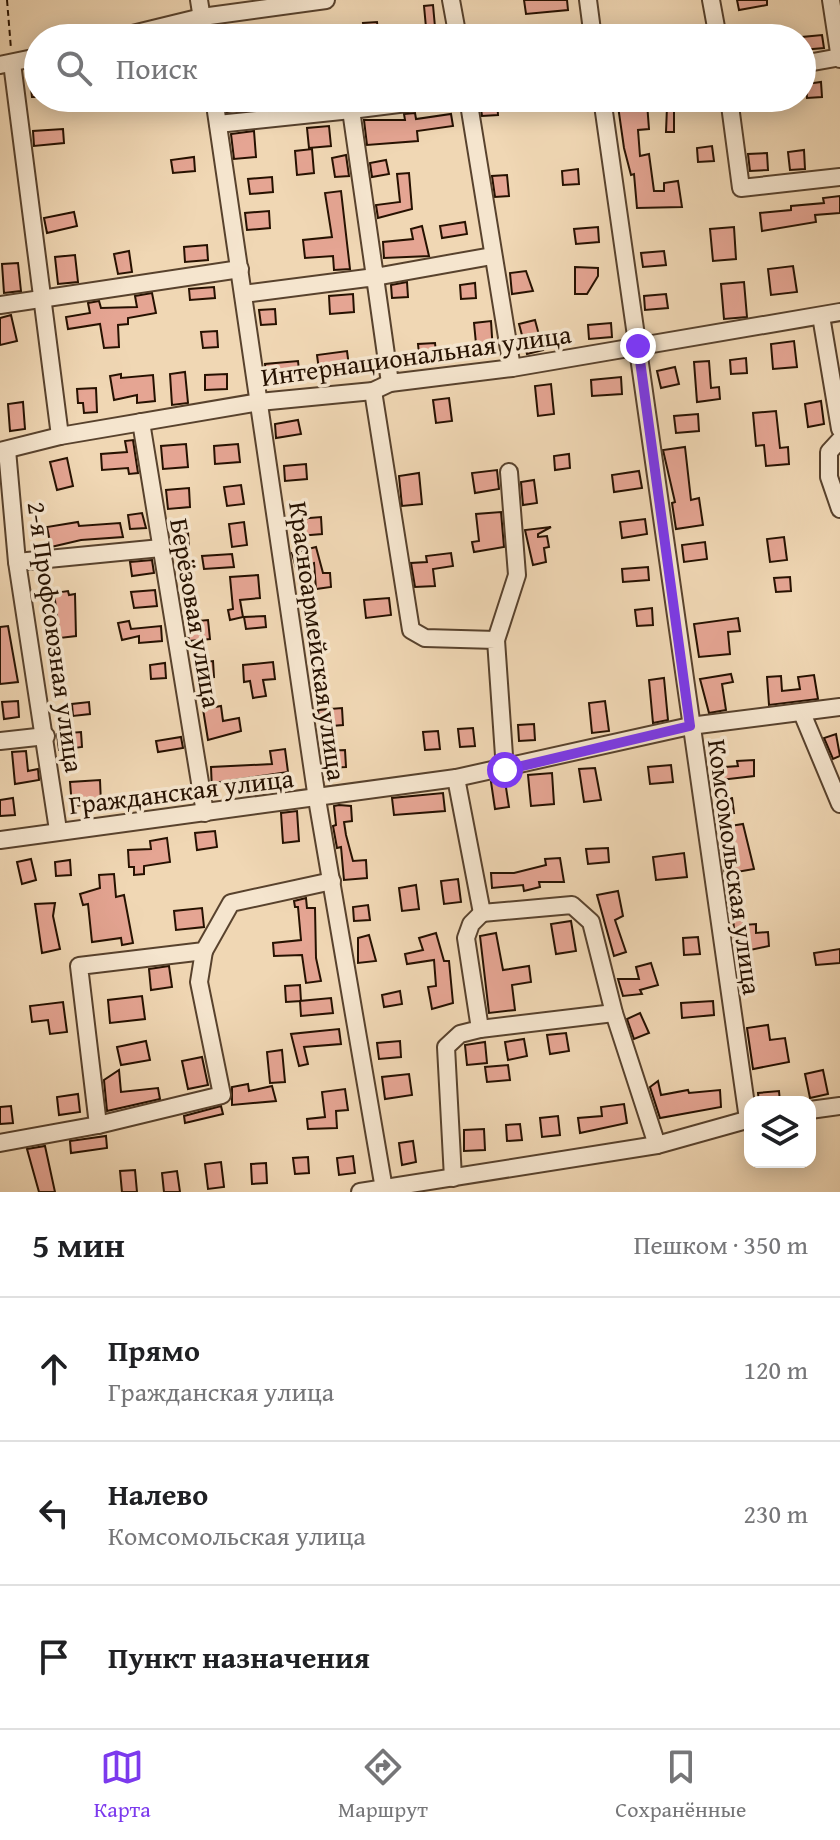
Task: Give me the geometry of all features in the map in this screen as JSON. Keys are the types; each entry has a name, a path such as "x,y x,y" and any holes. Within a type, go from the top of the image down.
{"street":[{"path":"155,24 200,8 326,0"},
{"path":"451,0 455,24"},
{"path":"588,0 591,24"},
{"path":"711,0 715,24"},
{"path":"816,62 840,58 831,0"},
{"path":"6,64 60,436"},
{"name":"Красноармейская улица","path":"216,112 317,799 384,1189"},
{"path":"218,124 332,112"},
{"path":"351,112 390,383"},
{"path":"470,112 512,368"},
{"name":"Комсомольская улица","path":"604,112 746,1096"},
{"path":"731,112 741,188 840,177"},
{"path":"243,294 375,277 492,256"},
{"path":"0,305 240,269"},
{"name":"Интернациональная улица","path":"3,451 60,436 259,402 373,391 390,383 512,368 840,312"},
{"path":"821,316 840,429"},
{"path":"373,391 411,630 425,638 496,640"},
{"name":"Берёзовая улица","path":"141,422 205,813"},
{"path":"840,440 829,452 829,477 840,509"},
{"name":"2-я Профсоюзная улица","path":"3,451 58,830"},
{"path":"505,770 496,640 517,575 509,472"},
{"path":"17,562 161,548"},
{"name":"Гражданская улица","path":"0,840 456,778 505,770 690,726 840,707"},
{"path":"802,713 840,804"},
{"path":"0,741 46,736"},
{"path":"456,778 482,913"},
{"path":"0,1143 98,1125 222,1095 199,982 204,951 231,903 332,881"},
{"path":"480,1029 466,938 471,924 482,913 572,905 591,922 614,1013 657,1145"},
{"path":"98,1125 79,966 204,951"},
{"path":"453,1178 446,1047 460,1034 480,1029 614,1013"},
{"path":"816,1109 840,1106"},
{"path":"360,1192 657,1145 744,1120"}],"path":[{"path":"6,64 7,0"}],"building":[{"path":"524,0 567,0 568,10 526,14"},
{"path":"737,0 767,0 767,5 739,10"},
{"path":"433,5 435,24 426,24 424,6"},
{"path":"822,35 824,48 816,49 816,36"},
{"path":"821,82 822,97 816,97 816,83"},
{"path":"481,112 498,112 498,115 482,116"},
{"path":"619,112 648,112 649,129 638,130 640,156 649,154 654,191 664,191 664,183 678,181 682,207 637,208 634,174 631,175"},
{"path":"667,112 674,112 674,132 666,132"},
{"path":"415,113 416,119 451,114 453,126 417,131 418,141 367,145 364,120 405,120 404,114"},
{"path":"329,126 331,146 309,148 307,128"},
{"path":"63,129 64,143 34,146 33,131"},
{"path":"254,131 256,157 234,159 231,134"},
{"path":"712,146 714,161 698,162 697,148"},
{"path":"312,149 314,173 297,175 295,151"},
{"path":"804,150 805,169 790,170 788,152"},
{"path":"767,153 768,170 750,171 748,154"},
{"path":"346,155 349,176 335,177 332,158"},
{"path":"194,157 195,171 173,173 171,160"},
{"path":"386,160 389,174 372,177 370,163"},
{"path":"578,169 579,184 563,185 562,171"},
{"path":"409,173 412,209 378,218 376,205 400,202 397,174"},
{"path":"507,175 509,196 495,197 492,176"},
{"path":"272,177 273,192 250,194 248,179"},
{"path":"341,191 350,269 334,270 333,256 305,258 303,240 332,237 325,193"},
{"path":"840,196 840,213 815,215 816,222 762,231 760,213 824,203 823,198"},
{"path":"269,211 270,228 247,230 245,213"},
{"path":"74,212 77,226 47,233 44,218"},
{"path":"465,222 467,234 442,238 440,226"},
{"path":"422,226 429,256 384,258 383,242 413,239 411,229"},
{"path":"598,227 599,242 576,244 574,229"},
{"path":"734,227 736,259 713,261 710,229"},
{"path":"207,245 208,260 185,262 184,247"},
{"path":"129,251 132,272 118,274 114,254"},
{"path":"664,251 666,265 643,267 641,253"},
{"path":"75,255 78,282 58,284 55,257"},
{"path":"18,263 21,291 4,293 2,264"},
{"path":"793,266 797,292 771,295 768,269"},
{"path":"575,267 598,268 598,276 587,294 575,294"},
{"path":"526,271 533,291 512,294 510,273"},
{"path":"407,282 408,297 392,298 391,285"},
{"path":"744,282 747,317 724,319 721,284"},
{"path":"475,283 476,298 461,299 460,285"},
{"path":"214,287 215,298 190,300 189,289"},
{"path":"152,293 156,313 128,318 128,324 118,325 119,347 104,348 100,324 68,329 66,317 90,313 88,303 99,301 101,308 137,307 135,296"},
{"path":"353,294 354,312 330,314 329,296"},
{"path":"666,294 668,308 645,310 644,296"},
{"path":"275,309 276,324 261,325 259,310"},
{"path":"11,315 17,341 0,345 0,318"},
{"path":"535,320 543,350 527,354 519,324"},
{"path":"491,321 493,352 477,354 474,323"},
{"path":"611,323 612,337 589,339 588,325"},
{"path":"217,331 218,347 203,348 201,332"},
{"path":"794,341 797,367 773,369 771,344"},
{"path":"435,343 437,362 420,364 418,344"},
{"path":"347,351 350,374 320,378 317,355"},
{"path":"746,358 747,373 731,374 730,360"},
{"path":"298,361 300,379 267,382 265,364"},
{"path":"709,361 711,388 719,387 720,399 697,402 694,362"},
{"path":"675,367 679,384 661,388 657,371"},
{"path":"185,372 188,403 172,405 170,374"},
{"path":"121,374 121,378 153,375 155,401 137,403 137,395 114,400 110,376"},
{"path":"227,374 227,389 205,390 205,375"},
{"path":"621,377 622,394 592,396 591,380"},
{"path":"551,384 554,414 538,416 535,386"},
{"path":"96,388 97,412 84,413 83,403 78,403 77,389"},
{"path":"449,398 452,421 436,423 433,400"},
{"path":"821,401 824,424 808,427 805,404"},
{"path":"23,402 25,429 10,431 8,404"},
{"path":"776,411 780,448 788,447 789,464 766,466 764,445 756,446 753,413"},
{"path":"698,414 699,431 676,433 674,416"},
{"path":"298,420 301,434 276,438 275,424"},
{"path":"133,440 138,473 129,474 128,468 102,470 101,454 127,452 125,441"},
{"path":"186,444 188,467 163,469 161,446"},
{"path":"238,444 240,462 215,464 214,446"},
{"path":"685,447 691,500 699,498 703,525 676,529 672,503 675,502 663,450"},
{"path":"569,454 570,468 555,470 554,456"},
{"path":"67,458 73,486 57,490 50,462"},
{"path":"306,464 307,479 285,481 284,466"},
{"path":"497,470 499,489 475,493 472,473"},
{"path":"639,471 642,488 614,492 612,475"},
{"path":"419,473 422,504 402,506 399,476"},
{"path":"534,480 537,503 523,505 521,482"},
{"path":"241,485 244,504 227,506 224,487"},
{"path":"189,488 190,507 168,509 166,490"},
{"path":"501,512 504,547 474,552 472,542 479,541 476,514"},
{"path":"142,513 146,528 130,529 128,515"},
{"path":"321,517 322,534 299,536 298,519"},
{"path":"645,519 647,534 622,538 620,522"},
{"path":"78,522 79,526 120,523 123,537 81,540 51,547 47,527"},
{"path":"244,522 247,545 232,547 229,524"},
{"path":"551,527 538,534 538,537 547,536 549,547 544,548 546,562 533,565 525,530"},
{"path":"188,532 189,548 174,549 173,533"},
{"path":"784,537 787,560 770,562 767,539"},
{"path":"705,542 707,559 684,562 682,545"},
{"path":"316,547 323,573 330,573 331,587 316,589 314,563 296,568 292,553"},
{"path":"451,553 453,566 433,569 435,586 415,587 411,563 427,562 426,556"},
{"path":"232,554 234,567 204,569 202,556"},
{"path":"152,560 154,573 132,576 130,562"},
{"path":"648,567 649,580 623,582 622,569"},
{"path":"258,575 260,598 240,600 243,617 230,620 228,610 233,609 230,577"},
{"path":"790,577 791,591 776,592 774,578"},
{"path":"155,590 157,606 134,608 131,592"},
{"path":"68,591 69,595 75,594 76,636 60,638 54,593"},
{"path":"389,598 391,615 366,618 364,600"},
{"path":"652,608 653,625 637,626 635,610"},
{"path":"265,616 266,627 246,629 244,617"},
{"path":"738,618 740,631 728,632 730,654 699,657 694,624"},
{"path":"208,620 210,639 189,641 187,622"},
{"path":"129,621 131,629 161,626 162,641 139,643 139,636 122,640 118,623"},
{"path":"8,626 18,682 0,684 0,627"},
{"path":"213,661 214,677 198,679 197,663"},
{"path":"273,662 275,679 263,680 266,696 253,698 250,681 244,682 243,665"},
{"path":"165,663 166,678 151,679 150,665"},
{"path":"731,674 733,682 722,684 726,710 709,713 700,679"},
{"path":"814,675 818,699 769,705 767,677 781,676 782,691 800,689 798,677"},
{"path":"664,678 668,720 653,723 649,680"},
{"path":"18,701 19,717 4,719 2,702"},
{"path":"605,701 609,731 592,733 589,703"},
{"path":"89,702 90,714 73,716 72,704"},
{"path":"221,706 223,721 239,718 241,731 208,740 203,709"},
{"path":"342,708 343,725 320,727 318,710"},
{"path":"534,724 535,740 519,741 518,725"},
{"path":"473,728 475,746 460,747 458,729"},
{"path":"438,731 440,749 425,750 423,732"},
{"path":"81,732 82,747 59,750 57,734"},
{"path":"836,734 840,756 833,759 824,738"},
{"path":"181,737 183,748 158,752 156,741"},
{"path":"285,749 288,772 214,783 212,791 211,767 272,764 270,751"},
{"path":"345,750 346,767 324,768 323,751"},
{"path":"26,751 28,771 38,769 39,780 15,784 12,752"},
{"path":"754,760 754,776 712,781 711,768 738,766 737,761"},
{"path":"671,765 673,782 650,784 648,767"},
{"path":"595,768 601,800 584,802 579,769"},
{"path":"552,773 554,804 531,806 528,775"},
{"path":"100,780 101,804 72,806 70,782"},
{"path":"505,781 509,807 495,809 491,782"},
{"path":"443,793 445,811 394,815 392,798"},
{"path":"13,798 15,815 0,816 0,800"},
{"path":"732,798 734,813 717,814 716,800"},
{"path":"334,806 351,806 352,821 344,822 346,835 353,861 366,860 367,878 344,880 341,847 337,848 333,826 336,825"},
{"path":"297,811 299,841 283,843 281,813"},
{"path":"743,824 754,869 725,874 723,863 736,861 730,826"},
{"path":"215,831 217,847 197,850 195,833"},
{"path":"167,838 170,862 144,866 144,874 134,875 134,867 129,867 128,850 151,849 150,841"},
{"path":"608,848 609,862 588,864 586,849"},
{"path":"684,853 687,877 656,880 653,857"},
{"path":"560,858 564,882 539,882 540,887 524,891 523,885 492,888 491,873 514,873 546,865 545,859"},
{"path":"31,859 36,880 22,884 17,862"},
{"path":"70,860 71,875 56,876 55,862"},
{"path":"114,874 116,897 124,895 133,943 122,945 121,938 92,942 88,904 83,905 80,894 100,888 99,875"},
{"path":"458,879 461,902 444,904 441,881"},
{"path":"416,885 419,909 402,911 399,888"},
{"path":"618,891 623,916 615,920 626,952 614,956 597,895"},
{"path":"306,898 307,908 315,908 316,958 321,981 306,983 302,955 274,956 273,943 301,940 298,907 295,907 294,901"},
{"path":"55,903 53,916 60,949 42,953 35,904"},
{"path":"368,905 370,920 354,921 353,907"},
{"path":"202,908 204,927 176,930 174,911"},
{"path":"743,916 744,925 756,924 756,933 768,932 769,946 736,953 733,917"},
{"path":"571,921 576,951 556,954 551,924"},
{"path":"436,933 444,961 449,961 453,1003 432,1009 428,987 436,986 434,960 407,964 405,954 423,950 419,938"},
{"path":"496,933 503,970 529,966 531,982 512,985 515,1010 489,1013 480,936"},
{"path":"369,935 376,961 358,963 358,938"},
{"path":"698,937 700,954 684,955 683,938"},
{"path":"840,949 840,963 816,965 814,953"},
{"path":"651,963 658,985 640,990 642,994 623,996 618,979 639,979 636,967"},
{"path":"169,966 172,987 151,990 149,969"},
{"path":"300,985 301,1001 286,1002 285,986"},
{"path":"400,991 402,1004 384,1007 382,995"},
{"path":"142,996 145,1019 110,1023 108,1000"},
{"path":"331,998 333,1013 301,1016 300,1001"},
{"path":"713,1001 714,1015 682,1018 681,1003"},
{"path":"63,1002 67,1032 50,1034 48,1020 32,1022 30,1006"},
{"path":"640,1013 649,1033 634,1039 627,1019"},
{"path":"768,1025 770,1040 785,1038 789,1062 753,1069 747,1028"},
{"path":"339,1029 341,1044 304,1047 308,1064 299,1066 291,1034"},
{"path":"566,1033 569,1051 550,1054 547,1035"},
{"path":"524,1039 527,1056 508,1060 505,1042"},
{"path":"146,1041 150,1060 121,1065 117,1047"},
{"path":"400,1041 401,1057 379,1059 377,1043"},
{"path":"485,1042 487,1063 467,1065 465,1045"},
{"path":"282,1050 285,1082 270,1083 267,1052"},
{"path":"202,1057 208,1085 188,1089 182,1061"},
{"path":"508,1065 510,1080 487,1082 485,1067"},
{"path":"119,1070 121,1092 158,1088 160,1099 107,1111 104,1080"},
{"path":"823,1070 828,1094 810,1096 805,1074"},
{"path":"409,1074 412,1095 385,1099 382,1077"},
{"path":"658,1081 661,1095 688,1090 689,1093 720,1090 721,1107 660,1118 650,1087"},
{"path":"248,1084 249,1091 272,1086 276,1101 232,1105 232,1087"},
{"path":"345,1089 348,1110 336,1111 337,1128 308,1129 307,1119 325,1117 322,1092"},
{"path":"779,1091 779,1096 758,1096 758,1093"},
{"path":"78,1094 80,1112 59,1115 57,1097"},
{"path":"624,1104 627,1123 580,1133 578,1118 602,1116 601,1107"},
{"path":"11,1106 13,1123 0,1124 0,1107"},
{"path":"221,1106 223,1114 185,1123 184,1116"},
{"path":"558,1116 560,1135 542,1137 540,1118"},
{"path":"520,1124 522,1140 507,1141 506,1125"},
{"path":"484,1129 485,1150 464,1151 464,1130"},
{"path":"106,1136 107,1148 71,1153 70,1141"},
{"path":"413,1141 416,1162 402,1165 399,1143"},
{"path":"45,1146 55,1192 39,1192 27,1149"},
{"path":"353,1156 355,1173 339,1175 337,1158"},
{"path":"308,1157 309,1173 295,1174 293,1158"},
{"path":"221,1162 224,1187 208,1189 205,1164"},
{"path":"266,1163 267,1183 252,1184 251,1164"},
{"path":"135,1170 137,1192 122,1192 120,1171"},
{"path":"177,1171 180,1192 164,1192 162,1173"}],"route":[{"path":"505,770 690,726 638,346"}]}
